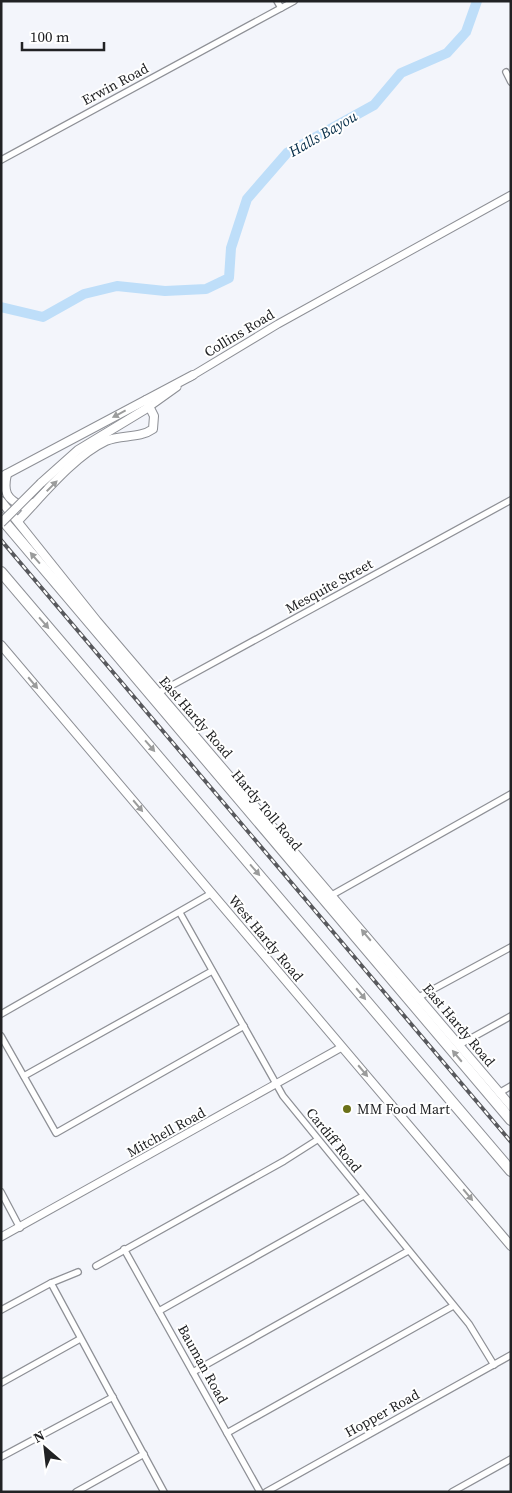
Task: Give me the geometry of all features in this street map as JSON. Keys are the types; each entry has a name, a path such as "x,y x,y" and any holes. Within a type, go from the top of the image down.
{"highway":[{"name":"Hardy Toll Road","path":"1,518 511,1120"},
{"path":"1,572 511,1171"}],"main road":[{"path":"1,523 41,483 78,450 147,403 193,375"},
{"path":"35,503 24,507 16,503 7,494 4,486 4,475 147,403"},
{"path":"18,521 75,463 98,446 116,437 146,434 153,429 154,416 147,403"},
{"name":"East Hardy Road","path":"1,502 158,693 511,1106"},
{"name":"West Hardy Road","path":"1,646 511,1246"}],"street":[{"path":"277,1 281,8"},
{"name":"Erwin Road","path":"1,160 294,1"},
{"path":"506,72 511,82"},
{"name":"Collins Road","path":"193,375 278,324 511,195"},
{"name":"Mesquite Street","path":"158,693 511,500"},
{"path":"332,895 511,794"},
{"path":"1,1014 212,894"},
{"name":"Cardiff Road","path":"180,913 276,1084 317,1140 469,1324 494,1365"},
{"path":"419,997 511,947"},
{"path":"24,1076 212,971"},
{"path":"459,1045 511,1016"},
{"path":"1,1036 56,1133 244,1026"},
{"name":"Mitchell Road","path":"1,1238 342,1047"},
{"path":"499,1093 511,1086"},
{"path":"96,1266 284,1161 317,1140"},
{"path":"1,1192 20,1228"},
{"path":"159,1311 363,1196"},
{"name":"Bauman Road","path":"124,1249 260,1492"},
{"path":"193,1372 408,1251"},
{"path":"1,1310 51,1283 78,1272"},
{"path":"51,1283 164,1492"},
{"path":"227,1433 453,1306"},
{"path":"1,1383 80,1339"},
{"name":"Hopper Road","path":"266,1492 511,1355"},
{"path":"1,1457 113,1397"},
{"path":"76,1492 144,1454"},
{"path":"453,1491 511,1459"}],"waterway":[{"name":"Halls Bayou","path":"1,307 43,317 84,294 117,286 165,291 206,289 229,278 231,248 247,199 287,153 374,105 401,73 447,53 466,32 477,1"}],"railway":[{"path":"1,540 511,1142"}],"place":[{"name":"MM Food Mart","path":"347,1109"}]}
